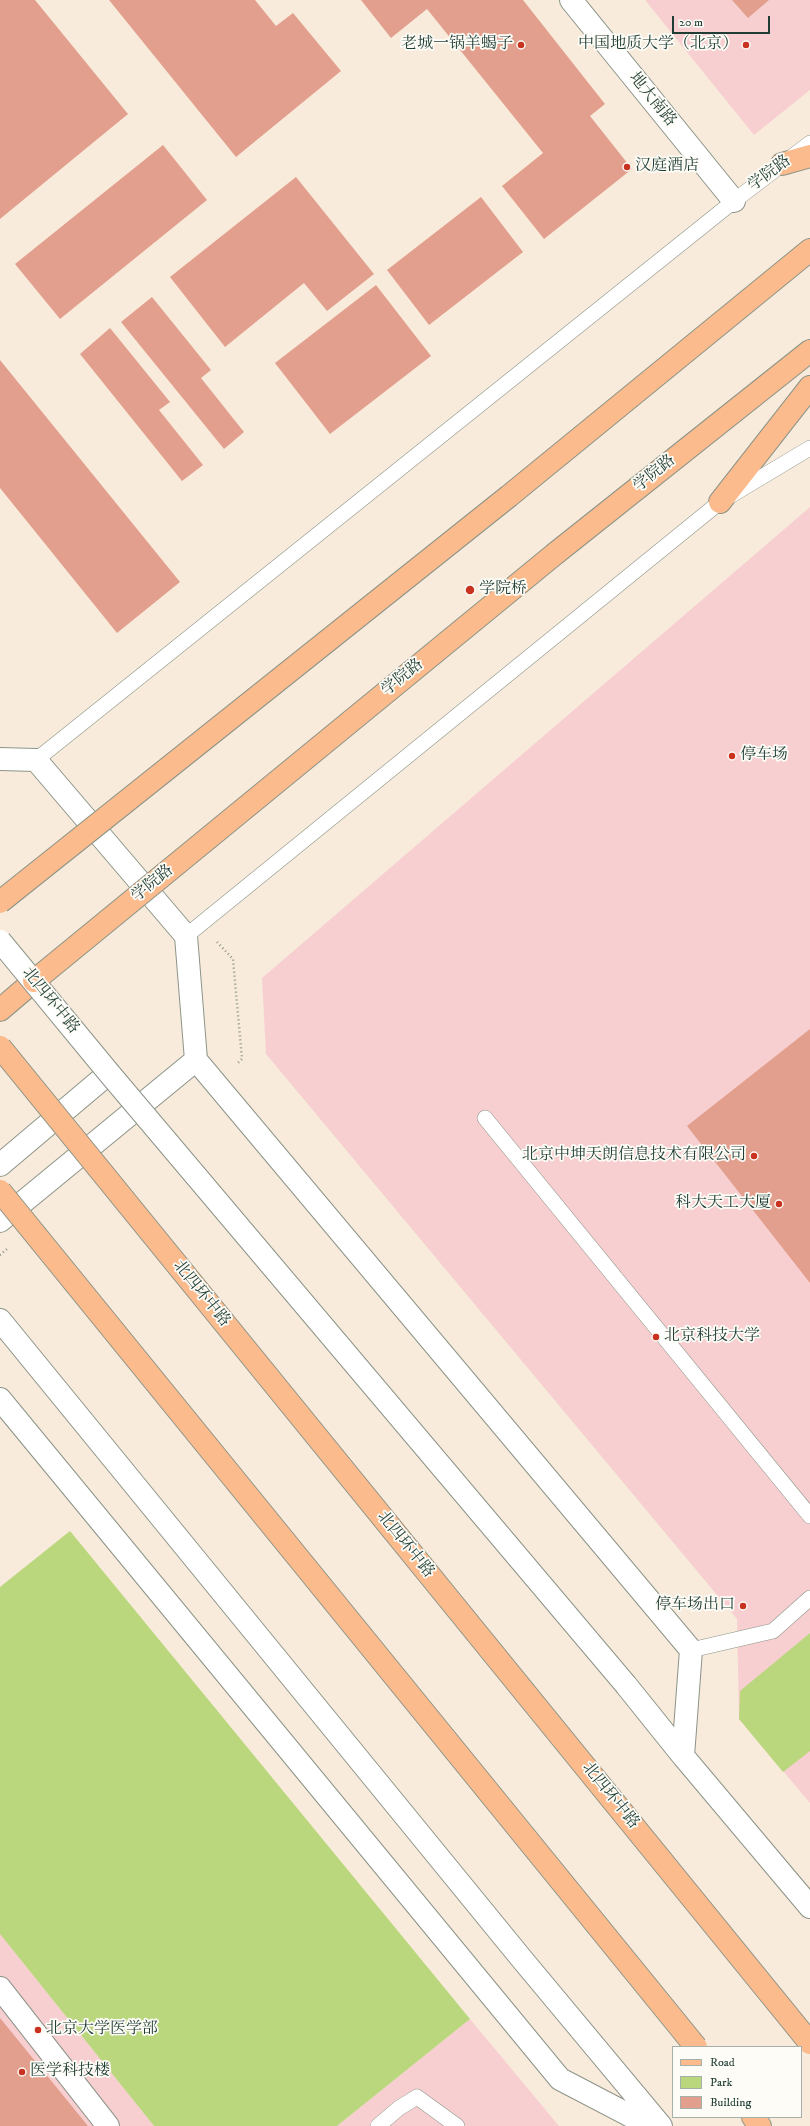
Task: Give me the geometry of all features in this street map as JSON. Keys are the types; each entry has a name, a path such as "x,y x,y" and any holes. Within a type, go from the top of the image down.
{"main road":[{"path":"782,164 810,156"},
{"path":"0,902 509,496 810,250"},
{"name":"学院路","path":"0,1010 556,553 810,351"},
{"path":"720,502 810,388"},
{"name":"北四环中路","path":"0,1047 810,2042"},
{"path":"0,1191 695,2046"},
{"path":"754,2118 760,2126"}],"street":[{"name":"地大南路","path":"571,0 734,201"},
{"path":"0,759 36,760 194,930 196,1060 691,1650 684,1756"},
{"name":"北四环中路","path":"0,941 109,1073 626,1685 810,1907"},
{"path":"0,1221 196,1060"},
{"path":"0,1165 109,1073"},
{"path":"0,1320 521,1958 661,2126"},
{"path":"0,1398 560,2079 650,2126"},
{"path":"0,1988 108,2126"}],"lane":[{"name":"学院路","path":"36,760 734,201 810,143"},
{"path":"194,930 720,502 810,448"},
{"path":"485,1118 810,1516"},
{"path":"691,1650 773,1631 810,1598"},
{"path":"378,2126 399,2108 417,2097 457,2126"}],"path":[{"path":"194,930 233,959 242,1059 215,1082"},
{"path":"0,1255 12,1245"}],"shaded area":[{"name":"中国地质大学（北京）","path":"645,0 810,0 810,90 754,135"},
{"name":"北京科技大学","path":"810,507 810,1803 739,1719 737,1619 266,1054 262,978"},
{"name":"北京大学医学部","path":"0,1934 154,2126 0,2126"},
{"path":"470,2019 559,2126 337,2126"}],"green space":[{"path":"70,1531 470,2019 337,2126 154,2126 0,1934 0,1587"},
{"path":"810,1633 810,1751 783,1772 739,1719 740,1691"}],"building":[{"path":"0,0 35,0 128,114 0,219"},
{"path":"109,0 255,0 276,26 293,13 341,71 236,157"},
{"path":"361,0 523,0 605,104 590,116 632,169 544,239 502,186 543,153 427,9 391,38"},
{"path":"732,0 769,0 748,18"},
{"path":"163,145 207,200 60,319 15,264"},
{"path":"296,177 374,274 327,311 304,283 225,347 170,277"},
{"path":"481,197 523,252 429,325 387,270"},
{"path":"376,285 431,356 330,434 275,363"},
{"path":"152,297 211,370 201,378 244,432 224,449 121,322"},
{"path":"110,328 170,402 159,410 203,465 182,481 80,354"},
{"path":"0,360 180,582 117,633 0,488"},
{"name":"科大天工大厦","path":"810,1029 810,1283 687,1126"},
{"name":"医学科技楼","path":"0,2018 88,2126 0,2126"}],"place":[{"name":"老城一锅羊蝎子","path":"521,45"},
{"name":"中国地质大学（北京）","path":"746,45"},
{"name":"汉庭酒店","path":"627,167"},
{"name":"学院桥","path":"470,590"},
{"name":"停车场","path":"732,756"},
{"name":"北京中坤天朗信息技术有限公司","path":"754,1156"},
{"name":"科大天工大厦","path":"779,1204"},
{"name":"北京科技大学","path":"656,1337"},
{"name":"停车场出口","path":"743,1606"},
{"name":"北京大学医学部","path":"38,2030"},
{"name":"医学科技楼","path":"22,2072"}]}
